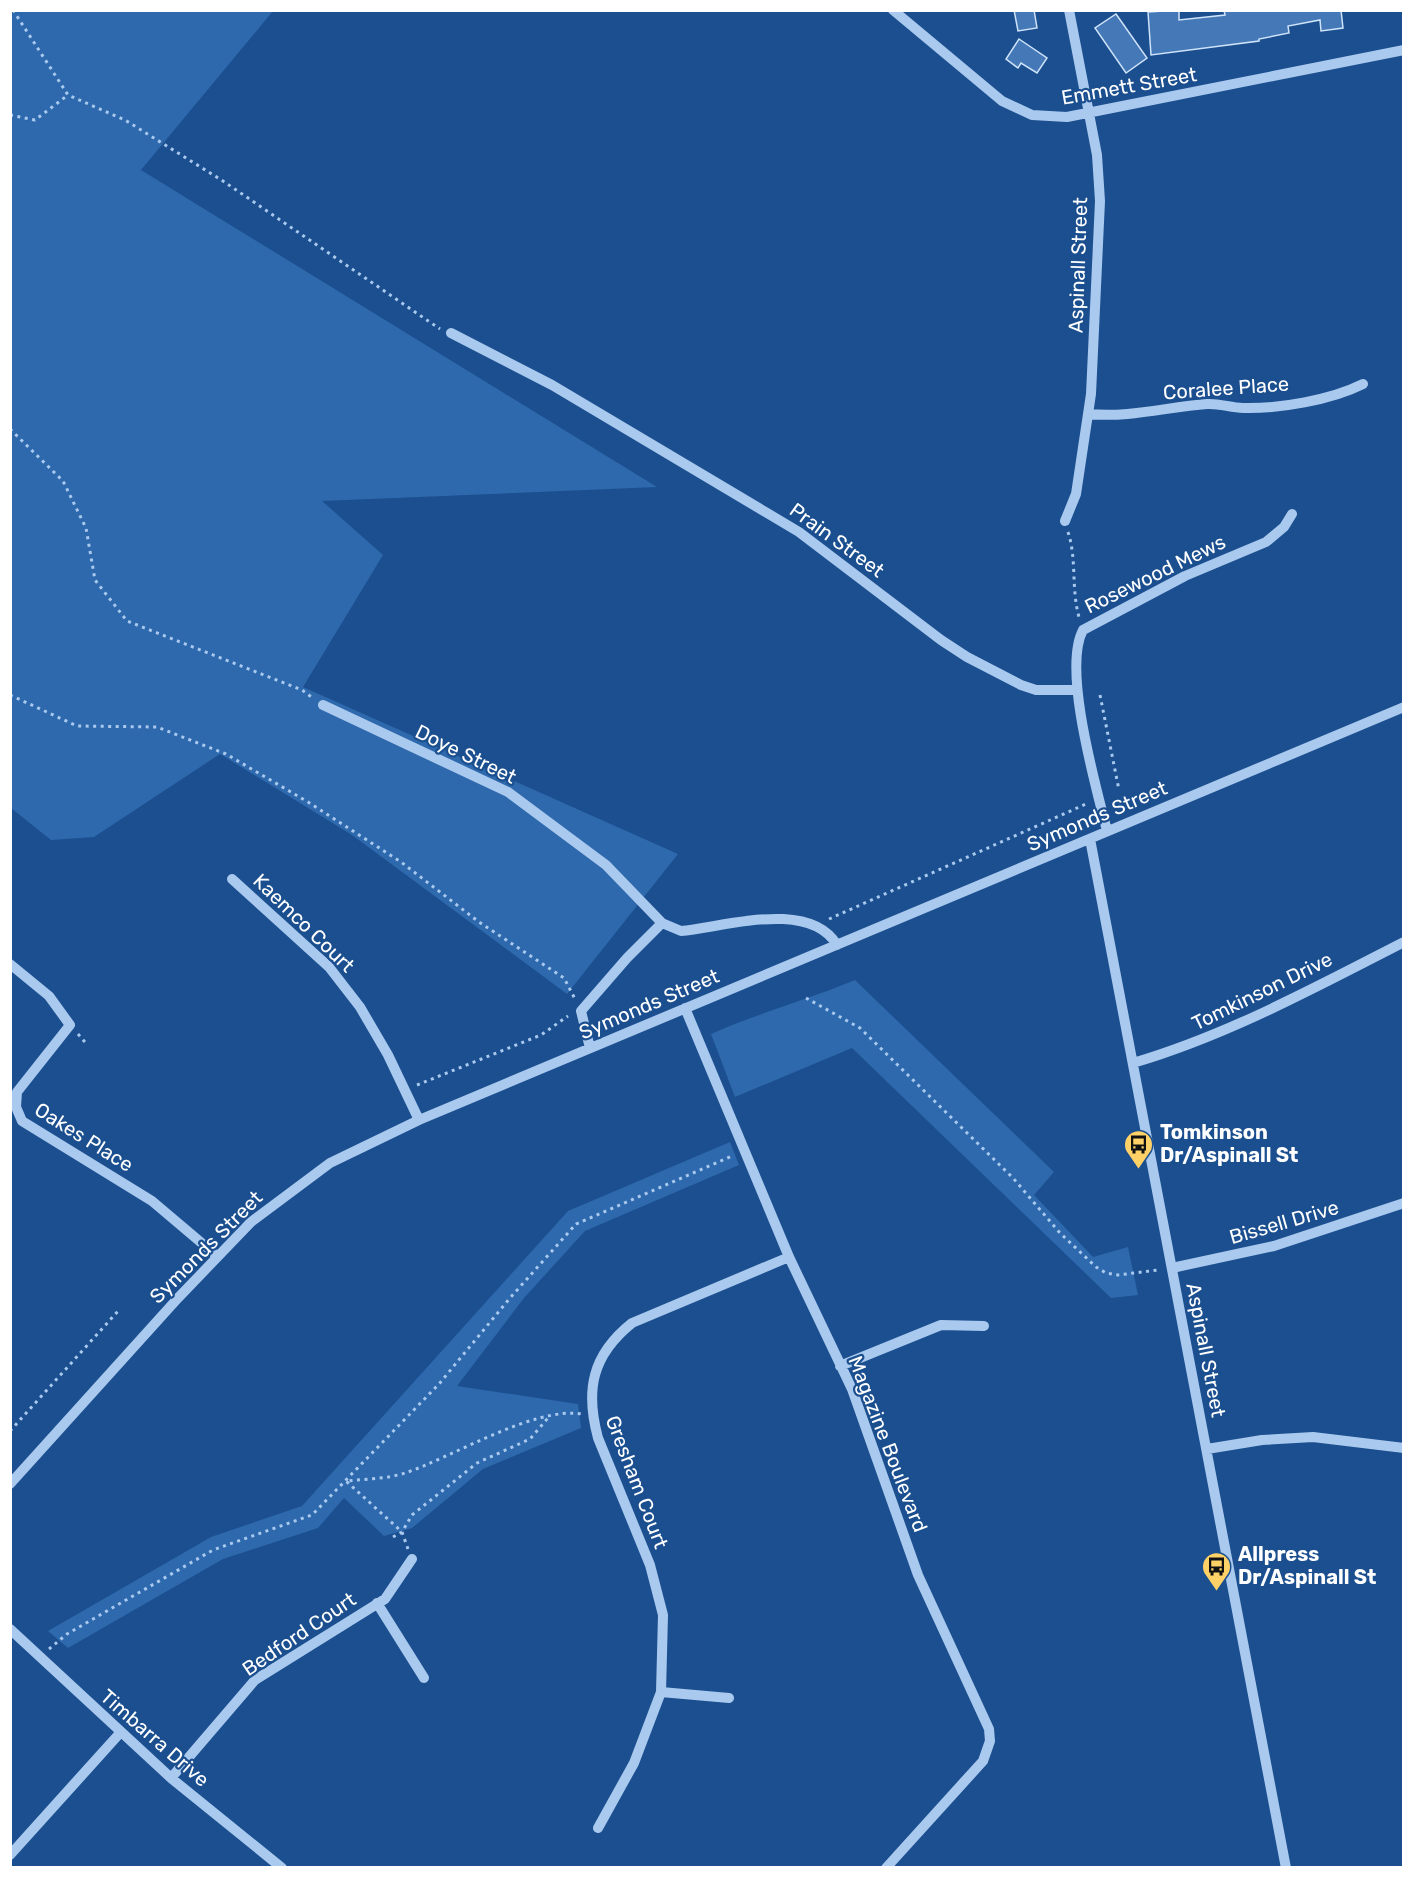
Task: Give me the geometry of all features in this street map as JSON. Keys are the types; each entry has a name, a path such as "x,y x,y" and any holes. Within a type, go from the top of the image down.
{"street":[{"name":"Emmett Street","path":"892,10 991,93 1017,110 1050,118 1089,114 1404,50"},
{"name":"Aspinall Street","path":"1065,521 1076,494 1089,414 1100,201 1097,154 1069,10"},
{"name":"Prain Street","path":"451,333 552,385 799,532 941,640 967,657 1029,687 1050,691 1077,690"},
{"name":"Coralee Place","path":"1089,414 1120,416 1209,404 1240,408 1266,406 1335,396 1363,384"},
{"name":"Rosewood Mews","path":"1077,690 1076,653 1083,630 1185,576 1266,542 1284,527 1292,514"},
{"path":"1077,690 1107,831"},
{"name":"Doye Street","path":"323,705 508,792 606,865 662,923"},
{"name":"Symonds Street","path":"10,1484 217,1256 251,1222 304,1180 357,1148 1404,707"},
{"name":"Aspinall Street","path":"1090,839 1286,1868"},
{"name":"Kaemco Court","path":"232,879 329,967 348,991 388,1055 419,1120"},
{"path":"590,1048 581,1011 627,958 662,923 681,931 788,919 816,924 829,934 837,945"},
{"name":"Tomkinson Drive","path":"1133,1063 1187,1046 1226,1030 1404,942"},
{"name":"Oakes Place","path":"10,964 49,996 70,1025 17,1092 15,1107 22,1121 152,1201 217,1256"},
{"name":"Magazine Boulevard","path":"685,1008 789,1257 867,1428 918,1575 989,1729 990,1741 983,1761 886,1868"},
{"name":"Bissell Drive","path":"1172,1268 1274,1246 1404,1203"},
{"name":"Gresham Court","path":"598,1828 634,1763 661,1692 663,1615 650,1565 592,1417 591,1402 597,1367 617,1335 651,1314 789,1257"},
{"path":"840,1366 941,1324 984,1326"},
{"path":"1207,1449 1262,1440 1313,1437 1404,1448"},
{"name":"Bedford Court","path":"171,1778 255,1680 385,1599 412,1559"},
{"name":"Bedford Court","path":"377,1603 424,1678"},
{"name":"Timbarra Drive","path":"10,1629 171,1778 282,1868"},
{"path":"661,1692 729,1698"},
{"path":"10,1855 120,1733"}],"path":[{"path":"13,10 68,95 135,126 232,188 445,332 451,333"},
{"path":"10,115 35,120 68,95"},
{"path":"10,429 63,480 87,528 95,580 127,621 302,690 323,705"},
{"path":"1065,521 1074,561 1074,599 1083,630"},
{"path":"10,694 76,726 157,726 226,754 309,802 401,862 479,922 564,978 581,1011 566,1017 541,1035 417,1085"},
{"path":"1100,695 1119,790"},
{"path":"816,924 1091,802"},
{"path":"806,998 860,1028 1013,1178 1060,1233 1096,1267 1106,1273 1118,1275 1172,1268"},
{"path":"39,1657 67,1634 213,1550 312,1515 440,1384 576,1224 745,1151"},
{"path":"10,1431 119,1310"},
{"path":"346,1481 404,1474 501,1431 549,1417 576,1413 592,1417"},
{"path":"393,1538 402,1532 412,1515 477,1462 530,1439 549,1417"},
{"path":"346,1481 402,1532 412,1559"}],"shaded area":[{"path":"10,11 273,11 141,170 657,487 322,501 383,555 303,687 678,854 567,994 352,835 220,754 94,837 51,840 11,808"},
{"path":"855,980 1054,1172 1034,1195 1093,1257 1128,1247 1138,1295 1111,1298 852,1048 735,1097 711,1034"},
{"path":"730,1142 739,1165 585,1231 524,1298 457,1386 578,1404 581,1428 483,1469 412,1528 384,1536 344,1498 318,1528 223,1559 68,1648 48,1631 211,1537 302,1506 568,1211"}],"building":[{"path":"1014,10 1034,10 1037,28 1018,31"},
{"path":"1179,10 1179,20 1225,15 1224,10 1341,10 1343,28 1321,31 1320,20 1288,26 1289,33 1259,39 1259,41 1151,55 1148,12"},
{"path":"1116,14 1147,58 1126,73 1095,28"},
{"path":"1019,39 1047,58 1037,73 1021,63 1018,68 1006,59"}],"place":[{"name":"Tomkinson Dr/Aspinall St","path":"1139,1170"},
{"name":"Allpress Dr/Aspinall St","path":"1217,1592"}]}
